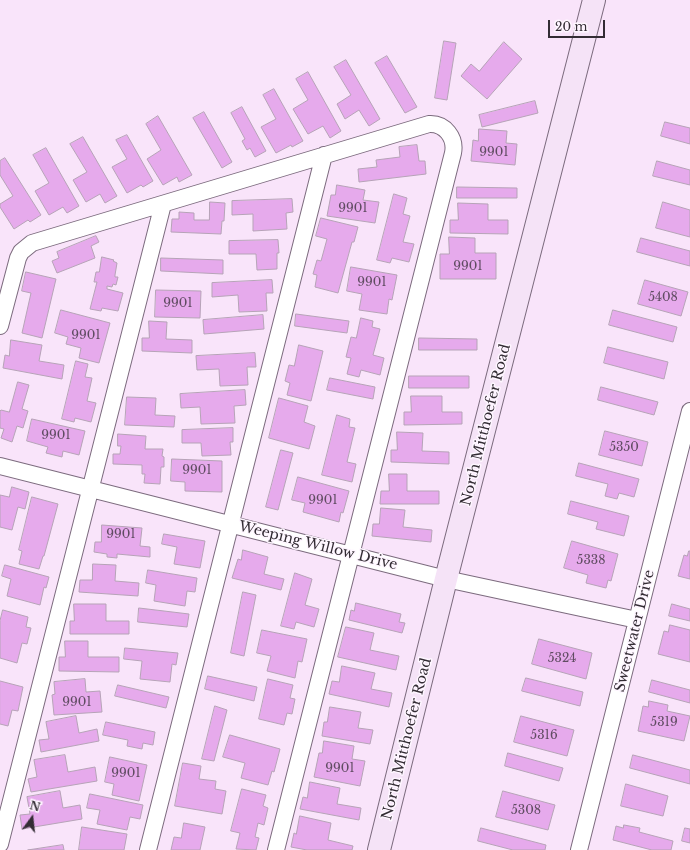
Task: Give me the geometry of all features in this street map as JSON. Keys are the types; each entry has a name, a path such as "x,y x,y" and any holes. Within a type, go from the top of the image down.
{"main road":[{"name":"North Mitthoefer Road","path":"380,850 446,578 594,0"}],"street":[{"path":"0,326 16,264 21,252 36,241 324,155 434,124 439,125 448,132 454,144 454,149 276,850"},
{"path":"148,850 324,155"},
{"path":"0,844 162,204"},
{"name":"Sweetwater Drive","path":"579,850 690,411"},
{"name":"Weeping Willow Drive","path":"0,466 446,578 637,620"}],"building":[{"path":"444,41 456,43 447,100 435,98"},
{"path":"504,42 522,59 487,99 461,76 471,64 479,71"},
{"path":"387,56 417,107 405,113 375,63"},
{"path":"346,60 380,119 369,126 359,110 345,119 337,104 351,95 334,67"},
{"path":"308,72 341,131 330,138 323,126 308,134 293,109 308,100 296,79"},
{"path":"274,89 303,141 292,147 291,145 276,153 261,127 276,119 263,95"},
{"path":"535,101 538,113 482,127 479,115"},
{"path":"242,107 266,151 255,157 250,148 247,150 242,141 245,139 231,113"},
{"path":"204,112 232,162 222,168 193,118"},
{"path":"158,116 192,175 179,182 177,177 163,185 147,159 161,150 146,124"},
{"path":"665,122 690,128 690,144 661,136"},
{"path":"479,129 507,131 506,143 517,144 515,165 471,161 473,140 478,141"},
{"path":"127,135 153,181 143,187 141,185 127,193 112,167 127,159 116,140"},
{"path":"83,137 117,196 105,203 100,194 86,202 73,180 87,172 70,144"},
{"path":"417,145 419,161 425,161 426,174 359,182 358,169 377,167 376,160 400,157 399,147"},
{"path":"46,148 79,206 67,213 63,207 49,215 35,191 49,183 33,155"},
{"path":"5,158 41,215 30,222 28,220 14,229 0,207 0,204 13,196 0,175 0,161"},
{"path":"657,161 690,170 690,185 653,176"},
{"path":"337,185 365,190 363,200 379,202 375,223 327,216 331,195 335,195"},
{"path":"457,187 517,188 517,198 457,198"},
{"path":"394,194 407,198 403,214 410,216 403,242 414,244 409,262 392,258 390,263 377,260"},
{"path":"292,199 293,212 286,213 287,229 253,231 253,214 232,215 232,201"},
{"path":"210,202 225,203 224,221 222,221 221,234 171,232 172,219 179,219 179,212 194,213 194,220 209,220"},
{"path":"663,202 690,210 690,237 656,228"},
{"path":"458,203 488,204 488,220 508,220 508,234 450,233 450,220 458,220"},
{"path":"321,218 358,227 354,242 352,242 338,293 315,287 317,275 313,274 317,260 321,261 327,239 316,236"},
{"path":"96,236 99,242 91,246 95,258 57,273 52,261 59,258 57,252"},
{"path":"449,237 475,238 475,253 496,253 496,279 440,279 440,254 449,254"},
{"path":"641,238 690,251 690,266 637,252"},
{"path":"278,240 279,253 277,253 277,269 257,270 256,254 229,254 229,241"},
{"path":"102,257 114,260 113,261 117,263 115,277 118,277 116,285 113,284 112,287 107,286 107,289 123,293 118,311 102,308 101,311 90,309 97,282 94,282 96,272 99,272"},
{"path":"161,258 223,260 223,274 161,271"},
{"path":"351,267 397,275 392,300 389,299 387,314 359,310 362,294 347,291"},
{"path":"26,272 56,279 42,338 22,333 31,293 22,291"},
{"path":"272,280 273,293 266,293 267,311 239,312 238,295 212,297 212,283"},
{"path":"645,280 688,292 681,316 638,304"},
{"path":"156,290 201,291 200,318 155,317"},
{"path":"61,310 110,323 99,363 79,358 81,348 66,344 68,337 55,333"},
{"path":"613,310 677,327 673,342 609,325"},
{"path":"296,314 349,321 347,333 295,326"},
{"path":"263,315 264,329 204,334 203,320"},
{"path":"361,318 373,321 372,327 380,329 373,355 384,358 380,375 361,370 359,377 347,374 351,358 346,357 351,337 356,338"},
{"path":"149,321 167,322 166,339 192,340 192,353 142,351 142,338 149,338"},
{"path":"419,338 477,339 477,350 419,350"},
{"path":"11,340 42,345 39,361 64,365 62,379 3,368 5,355 9,356"},
{"path":"299,345 323,351 311,401 287,395 290,383 285,381 289,365 294,366"},
{"path":"608,347 668,362 664,379 604,363"},
{"path":"255,353 256,367 247,367 248,385 220,386 219,369 197,370 196,356"},
{"path":"76,361 88,364 85,377 92,378 87,401 96,403 91,422 75,418 74,422 62,419"},
{"path":"409,376 469,376 469,388 409,388"},
{"path":"330,378 375,387 373,399 327,390"},
{"path":"18,382 29,385 22,409 28,411 23,428 17,426 12,442 1,438 4,429 0,428 0,411 9,412"},
{"path":"601,387 658,402 654,415 598,400"},
{"path":"245,390 246,405 234,406 235,423 201,424 200,407 181,408 180,394"},
{"path":"411,396 442,396 442,412 462,412 462,424 404,425 404,412 411,412"},
{"path":"127,397 156,398 155,415 175,416 174,427 125,425"},
{"path":"279,398 308,406 304,422 315,426 309,449 269,438"},
{"path":"337,415 350,419 349,427 355,428 347,462 356,464 352,482 322,475"},
{"path":"32,419 85,431 79,455 63,451 62,457 46,453 48,447 27,441"},
{"path":"233,428 233,442 230,442 231,455 202,456 201,443 182,443 182,430"},
{"path":"605,431 648,442 642,466 599,455"},
{"path":"397,432 423,433 422,451 449,452 449,464 391,462 391,450 397,450"},
{"path":"118,434 146,436 145,449 163,449 162,456 164,457 164,467 161,467 160,484 144,483 145,474 142,474 142,465 113,464 113,454 120,454 121,446 118,446"},
{"path":"281,450 293,453 278,510 266,507"},
{"path":"172,459 222,461 222,492 185,491 185,482 171,481"},
{"path":"579,463 639,479 634,497 619,493 617,499 605,496 608,484 576,476"},
{"path":"389,474 407,474 407,491 439,491 439,504 380,504 381,491 389,491"},
{"path":"298,477 349,491 339,522 303,512 305,503 292,500"},
{"path":"12,487 29,492 25,509 18,507 12,530 0,527 0,495 9,497"},
{"path":"32,497 58,504 39,569 19,564 22,551 19,550"},
{"path":"571,501 629,516 624,536 596,529 598,522 568,514"},
{"path":"381,508 405,510 403,527 432,530 431,542 372,536 373,524 379,524"},
{"path":"102,525 142,528 140,546 150,547 150,557 117,554 117,558 107,557 107,554 94,552 95,542 101,542"},
{"path":"164,534 205,541 200,568 174,564 177,547 162,544"},
{"path":"572,541 618,554 611,581 608,580 606,588 586,583 588,575 564,568"},
{"path":"243,550 268,557 264,574 284,579 281,590 232,578 238,559 241,560"},
{"path":"689,551 690,579 678,576 684,555 687,556"},
{"path":"93,564 116,565 115,581 139,583 138,596 79,592 80,580 92,580"},
{"path":"5,565 49,577 46,588 44,587 40,605 7,596 11,579 2,576"},
{"path":"148,570 197,578 195,592 187,591 185,606 154,601 156,585 146,583"},
{"path":"295,573 312,579 305,605 319,609 314,627 296,622 294,629 281,626"},
{"path":"243,592 256,595 244,656 231,653"},
{"path":"356,603 401,614 399,622 405,623 402,633 349,620 351,610 354,611"},
{"path":"74,604 106,604 106,621 129,621 129,634 70,634 70,621 74,621"},
{"path":"672,604 690,609 690,621 669,616"},
{"path":"139,608 189,614 187,627 138,622"},
{"path":"3,610 28,617 26,627 31,628 27,644 22,643 17,663 0,658 0,621"},
{"path":"670,625 690,630 690,662 658,654 664,631 668,632"},
{"path":"346,627 374,633 370,650 399,656 396,670 338,657"},
{"path":"262,630 307,639 302,662 298,661 295,678 267,671 271,656 257,653"},
{"path":"539,639 592,653 586,679 532,664"},
{"path":"65,641 88,641 88,657 119,657 119,672 59,671 59,657 65,657"},
{"path":"125,648 178,653 176,665 172,664 170,682 140,679 142,661 124,659"},
{"path":"342,666 375,673 371,689 392,693 389,707 329,694 332,681 339,682"},
{"path":"208,676 257,687 254,701 205,689"},
{"path":"526,678 583,692 580,706 522,691"},
{"path":"85,679 86,692 100,691 102,712 54,715 52,695 55,694 54,682"},
{"path":"268,679 293,685 290,698 295,699 292,714 287,713 284,725 259,719"},
{"path":"652,680 690,690 690,703 649,692"},
{"path":"0,681 23,687 18,711 12,710 8,726 0,724"},
{"path":"118,685 169,697 166,708 115,696"},
{"path":"649,701 668,705 667,711 690,716 684,741 638,731 643,706 648,707"},
{"path":"215,706 227,710 214,761 202,759"},
{"path":"330,707 361,712 358,728 373,730 370,744 322,736 324,722 327,722"},
{"path":"76,716 79,733 97,729 99,741 41,752 39,740 49,739 46,722"},
{"path":"521,716 574,730 567,756 514,742"},
{"path":"106,722 155,732 153,745 143,743 142,749 127,746 128,740 103,735"},
{"path":"230,735 280,749 274,772 272,771 268,785 241,778 245,763 223,757"},
{"path":"324,741 354,746 352,759 365,761 360,786 314,777 319,753 322,753"},
{"path":"508,753 563,768 559,781 505,766"},
{"path":"65,755 68,772 95,767 97,781 31,792 28,779 37,777 34,760"},
{"path":"633,755 690,770 690,784 630,768"},
{"path":"110,757 147,765 139,801 112,795 114,784 105,782"},
{"path":"183,763 201,766 199,779 216,781 215,789 226,791 222,814 175,806"},
{"path":"310,782 340,788 337,804 361,808 359,820 300,809 303,797 307,798"},
{"path":"626,784 668,796 663,816 621,806"},
{"path":"242,789 266,795 263,806 268,808 264,825 258,823 255,837 259,838 256,850 236,849 240,833 231,831"},
{"path":"60,791 63,808 80,805 82,819 22,829 20,815 30,814 27,797"},
{"path":"503,791 555,805 548,830 496,817"},
{"path":"90,794 143,805 140,819 130,817 127,830 97,824 100,810 87,808"},
{"path":"300,816 331,823 328,840 353,846 352,850 307,850 291,847"},
{"path":"184,823 205,827 200,850 171,850 174,837 181,838"},
{"path":"624,825 640,828 639,832 673,841 671,850 652,850 613,840 616,826 623,828"},
{"path":"82,827 127,834 124,850 79,850"},
{"path":"481,828 546,845 545,850 513,850 478,841"},
{"path":"685,828 690,829 690,843 682,841"},
{"path":"63,845 64,850 28,850"}]}
